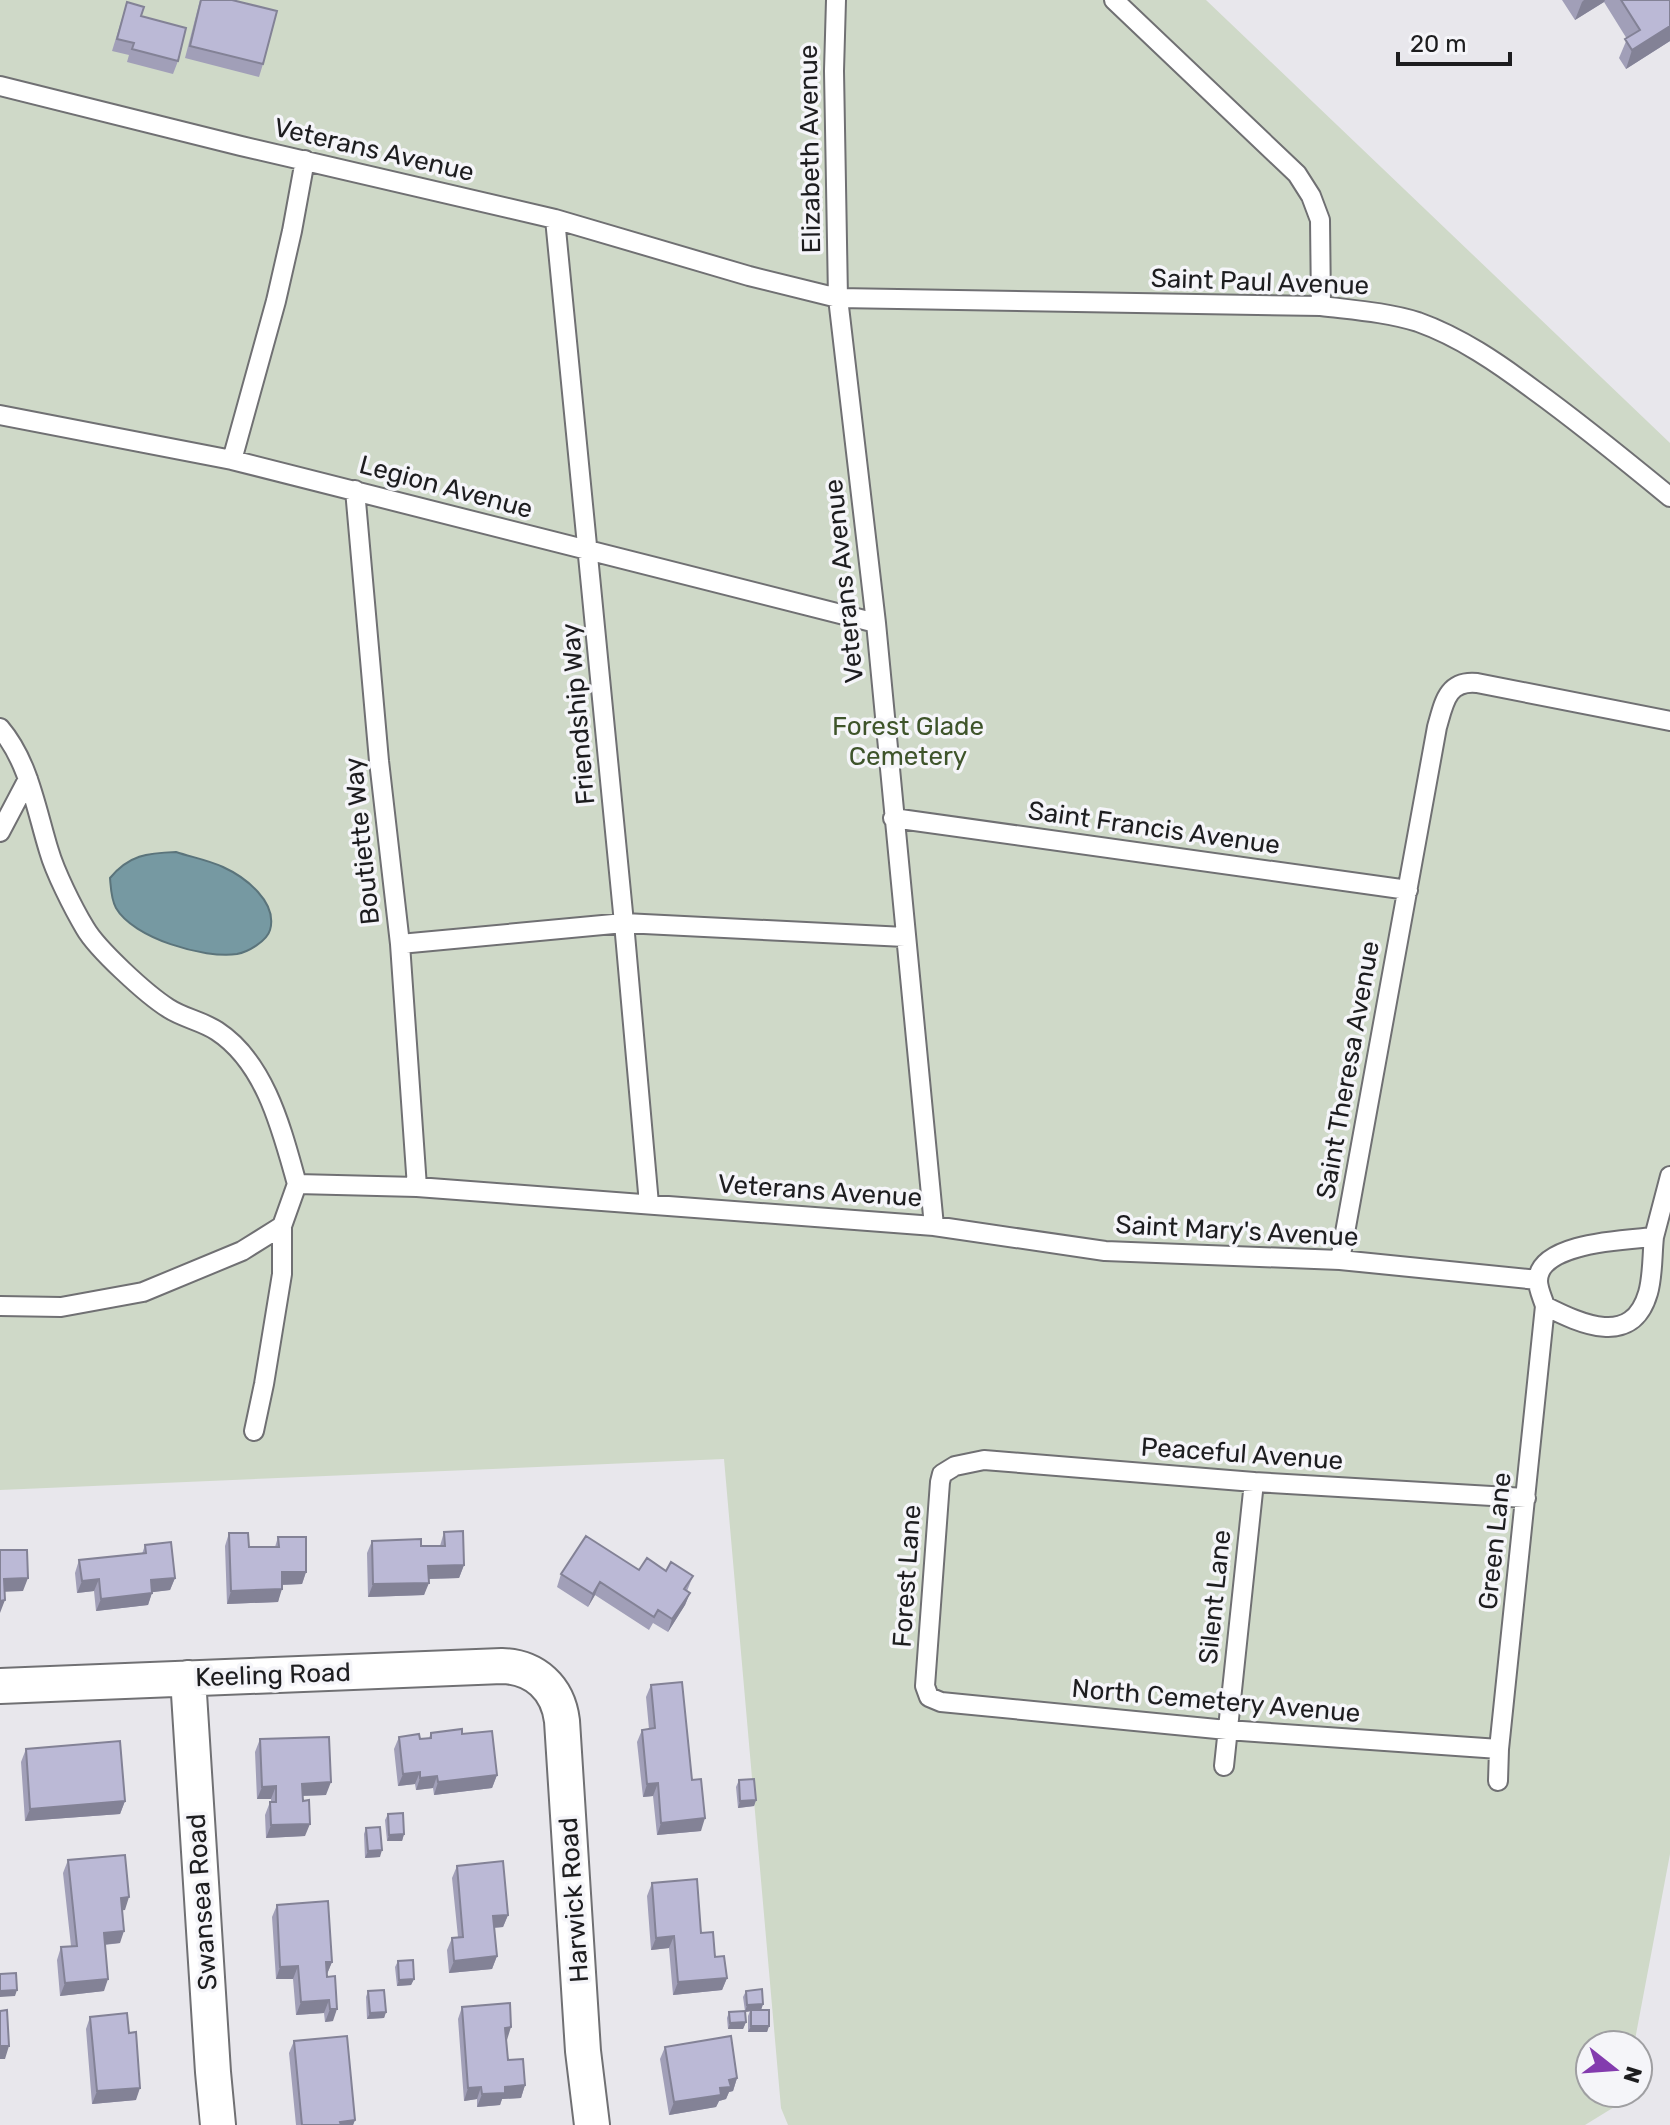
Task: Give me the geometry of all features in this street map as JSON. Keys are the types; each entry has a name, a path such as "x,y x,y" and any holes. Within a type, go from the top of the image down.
{"street":[{"name":"Keeling Road","path":"0,1686 502,1666 528,1671 543,1681"},
{"name":"Swansea Road","path":"188,1678 218,2125"},
{"name":"Harwick Road","path":"543,1681 559,1703 562,1721 583,2051 592,2125"}],"lane":[{"name":"Elizabeth Avenue","path":"836,0 834,71 838,298"},
{"path":"1114,0 1297,174 1311,196 1320,220 1321,306"},
{"name":"Veterans Avenue","path":"0,86 555,219 749,276 838,298 876,623 934,1226 417,1187 297,1184"},
{"path":"232,460 276,301 305,160"},
{"name":"Friendship Way","path":"555,219 649,1204"},
{"name":"Saint Paul Avenue","path":"838,298 1321,306 1381,313 1417,322 1454,337 1503,367 1579,423 1670,497"},
{"name":"Legion Avenue","path":"0,415 232,460 876,623"},
{"name":"Boutiette Way","path":"355,490 379,761 400,944 417,1187"},
{"name":"Saint Theresa Avenue","path":"1340,1260 1443,704 1454,687 1477,683 1670,721"},
{"path":"0,728 13,744 28,779 50,855 86,931 123,971 168,1008 217,1031 247,1058 278,1116 297,1184 282,1226 282,1274 254,1431"},
{"path":"0,832 28,779"},
{"name":"Saint Francis Avenue","path":"893,818 1408,890"},
{"path":"400,944 624,923 905,937"},
{"path":"1654,1237 1603,1243 1559,1253 1545,1265 1538,1280 1545,1306 1568,1318 1602,1328 1625,1326 1641,1312 1649,1291 1654,1237 1670,1176"},
{"path":"0,1306 61,1307 143,1292 242,1251 282,1226"},
{"name":"Saint Mary's Avenue","path":"934,1226 1105,1251 1340,1260 1538,1280"},
{"name":"Green Lane","path":"1498,1781 1545,1306"},
{"name":"Peaceful Avenue","path":"955,1466 984,1460 1254,1482 1526,1498"},
{"name":"Forest Lane","path":"929,1697 925,1686 940,1482 942,1474 955,1466"},
{"name":"Silent Lane","path":"1224,1766 1254,1482"},
{"name":"North Cemetery Avenue","path":"929,1697 941,1702 1227,1730 1499,1749"}],"green space":[{"name":"Forest Glade Cemetery","path":"0,0 1206,0 1670,443 1670,1854 1637,2029 1574,2029 1574,2109 1611,2109 1585,2125 788,2125 781,2108 724,1459 0,1490"}],"water":[{"path":"176,852 223,867 258,892 271,920 270,930 261,942 237,954 189,950 153,937 125,919 114,905 110,878 124,864 139,857"}],"building":[{"path":"201,0 232,0 277,11 263,64 190,46"},
{"path":"1621,0 1670,0 1670,26 1632,50 1625,39 1640,30"},
{"path":"127,2 144,7 141,16 186,28 178,61 132,49 134,43 117,39"},
{"path":"463,1531 464,1565 428,1566 429,1583 373,1584 372,1541 421,1539 421,1546 445,1546 444,1532"},
{"path":"229,1533 248,1533 249,1547 279,1547 278,1537 306,1537 306,1572 282,1572 282,1589 231,1591"},
{"path":"586,1536 639,1570 647,1558 666,1571 671,1562 693,1576 684,1589 690,1593 672,1619 658,1610 654,1617 600,1582 593,1594 561,1574"},
{"path":"171,1542 175,1578 151,1580 152,1593 101,1599 99,1579 82,1581 79,1560 146,1553 145,1545"},
{"path":"0,1550 27,1550 28,1578 4,1579 5,1600 0,1601"},
{"path":"682,1682 692,1780 701,1779 705,1818 661,1823 658,1783 647,1784 642,1730 655,1728 651,1685"},
{"path":"462,1729 462,1734 492,1731 497,1775 438,1782 437,1776 420,1778 420,1772 403,1774 399,1737 419,1734 420,1739 431,1738 431,1733"},
{"path":"329,1737 331,1782 302,1784 303,1801 309,1800 310,1824 271,1825 270,1802 276,1802 276,1786 262,1787 260,1739"},
{"path":"120,1741 125,1801 30,1809 26,1749"},
{"path":"754,1779 756,1800 740,1801 739,1780"},
{"path":"403,1813 404,1834 389,1835 388,1814"},
{"path":"380,1827 382,1850 368,1851 366,1828"},
{"path":"125,1855 129,1897 121,1898 124,1931 104,1933 108,1979 65,1983 61,1947 77,1946 68,1860"},
{"path":"503,1861 508,1915 493,1916 497,1956 454,1961 452,1938 463,1937 457,1866"},
{"path":"697,1879 701,1933 713,1932 715,1957 724,1956 727,1978 678,1982 674,1936 656,1938 652,1883"},
{"path":"328,1901 332,1962 326,1962 327,1977 335,1976 337,2009 330,2009 329,2000 301,2002 298,1966 280,1967 277,1905"},
{"path":"413,1960 414,1979 399,1980 398,1961"},
{"path":"16,1973 17,1990 0,1991 0,1974"},
{"path":"762,1989 763,2004 747,2005 746,1991"},
{"path":"384,1990 386,2012 370,2013 368,1991"},
{"path":"510,2003 511,2027 505,2028 508,2060 523,2059 525,2085 505,2087 505,2093 482,2094 481,2087 468,2088 462,2007"},
{"path":"7,2010 9,2046 0,2046 0,2011"},
{"path":"751,2010 769,2010 769,2026 751,2026"},
{"path":"745,2011 746,2022 730,2023 729,2012"},
{"path":"127,2013 129,2033 136,2032 140,2088 97,2091 90,2017"},
{"path":"347,2036 355,2120 340,2122 341,2125 302,2125 294,2041"},
{"path":"731,2036 737,2078 729,2080 731,2087 720,2088 721,2095 674,2102 665,2047"}]}
